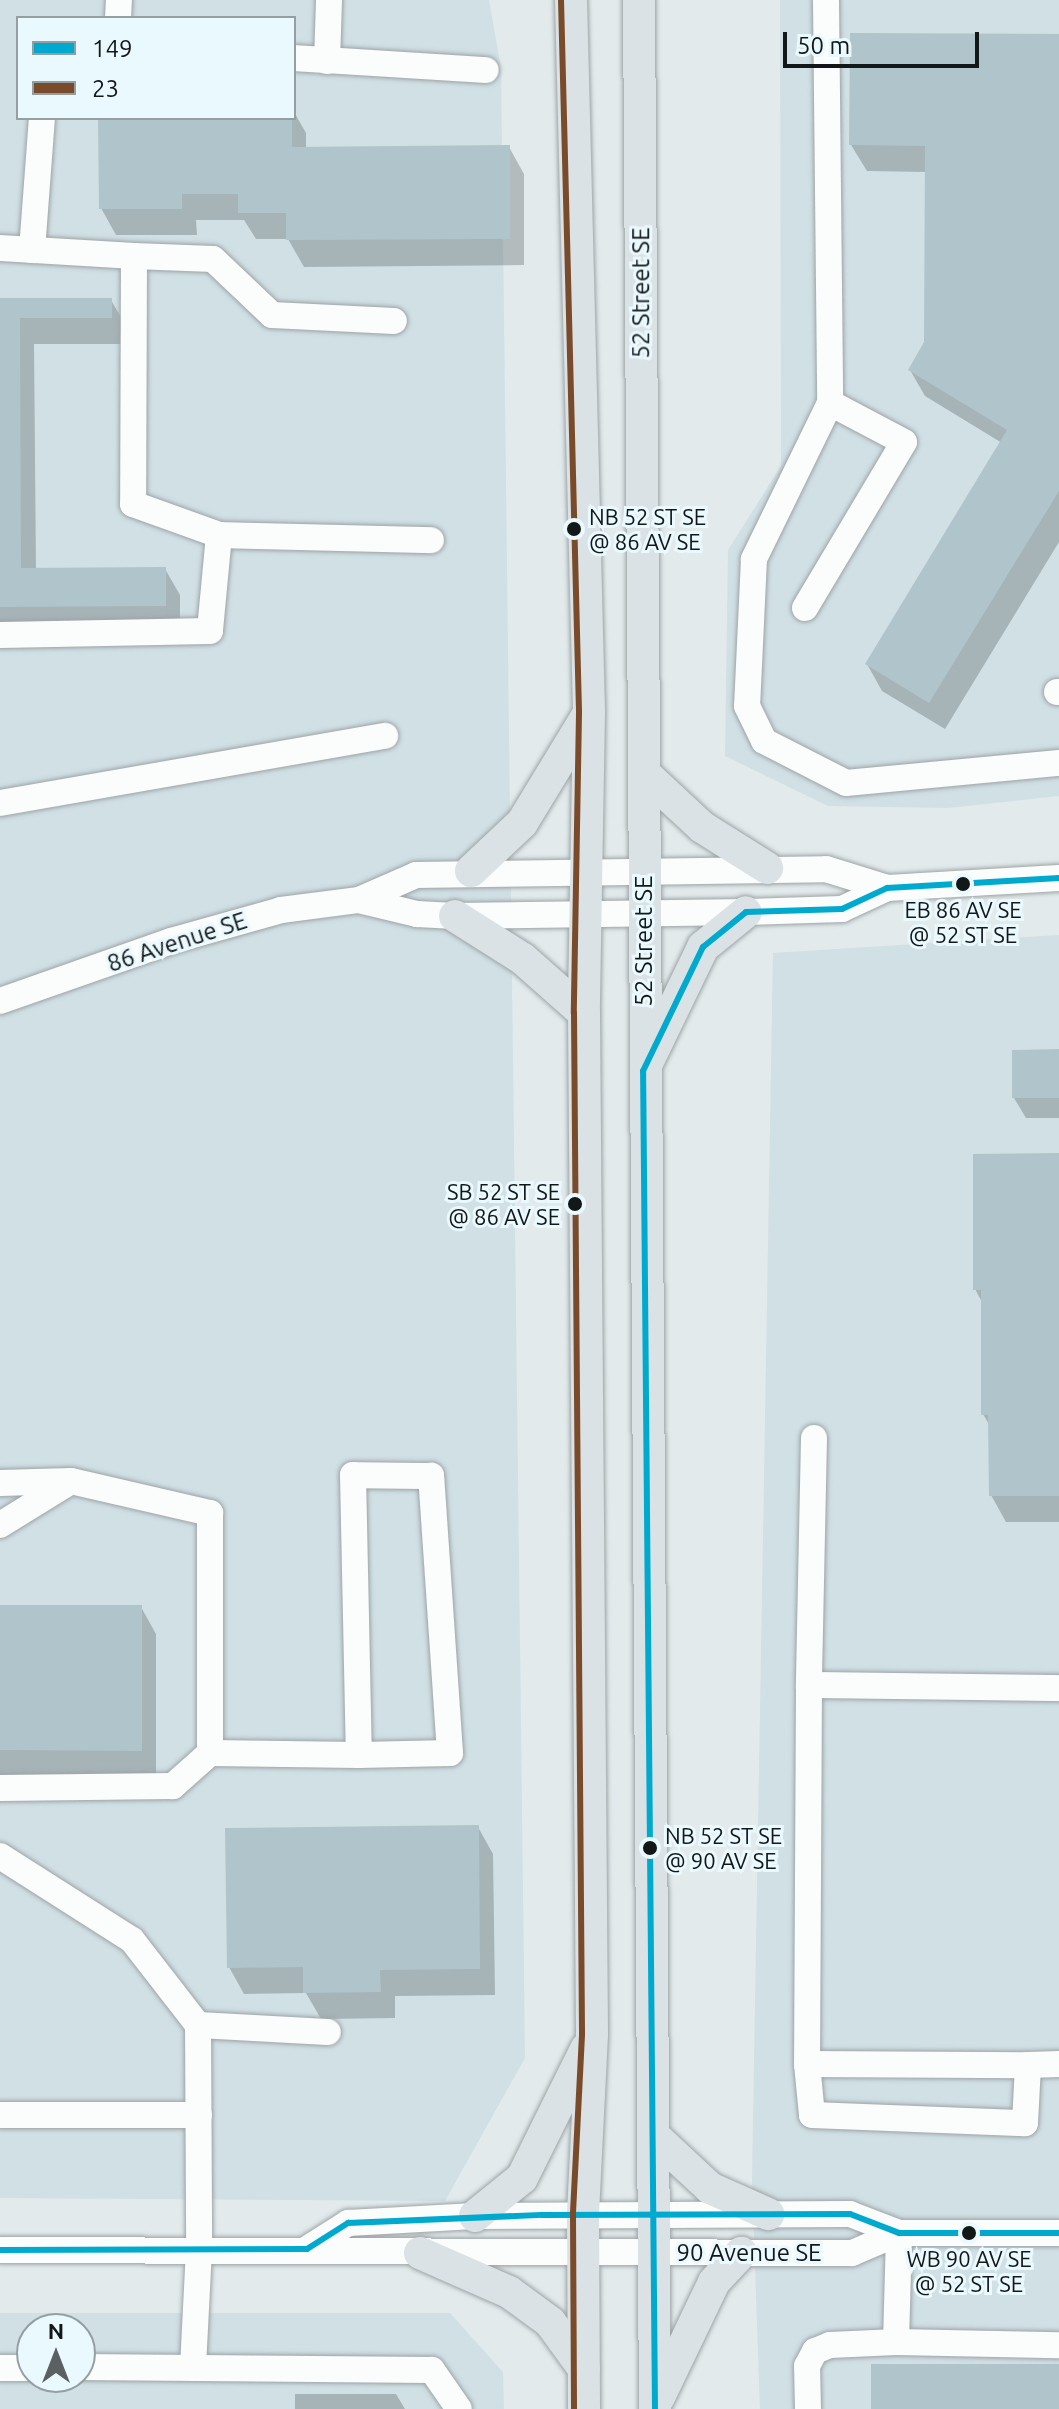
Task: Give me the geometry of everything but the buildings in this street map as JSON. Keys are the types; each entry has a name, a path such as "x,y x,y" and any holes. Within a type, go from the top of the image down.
{"main road":[{"path":"571,0 589,713 584,1013 592,2035 583,2215 584,2409"},
{"name":"52 Street SE","path":"639,0 645,774 643,1071 655,2408"},
{"path":"471,871 522,823 589,713"},
{"path":"645,774 702,827 767,868"},
{"path":"643,1071 703,947 746,912"},
{"path":"455,916 523,959 584,1013"},
{"path":"475,2216 522,2178 592,2035"},
{"path":"653,2135 710,2188 768,2214"},
{"path":"420,2253 509,2292 550,2322 584,2369"},
{"path":"655,2408 714,2282 741,2253"}],"street":[{"path":"327,61 329,0"},
{"path":"826,0 830,403 754,559 747,706 764,741 846,783 1059,763"},
{"path":"296,58 486,70"},
{"path":"32,250 42,120"},
{"path":"0,248 213,259 272,315 394,321"},
{"path":"134,256 133,504 219,535 431,540"},
{"path":"805,608 904,442 830,403"},
{"path":"0,635 210,631 219,535"},
{"path":"0,803 385,736"},
{"name":"86 Avenue SE","path":"0,1001 268,913 359,900 416,875 471,871 826,869 887,888 1059,878"},
{"name":"86 Avenue SE","path":"359,900 417,914 455,916 746,912 842,909 887,888"},
{"path":"814,1438 807,2064 812,2115 1025,2123 1028,2065"},
{"path":"0,1788 173,1786 210,1753 359,1755 450,1753 431,1476 353,1475 359,1755"},
{"path":"0,1525 71,1481"},
{"path":"0,1483 71,1481 210,1513 210,1753"},
{"path":"809,1685 1059,1688"},
{"path":"0,1856 132,1940 198,2025 199,2249 193,2368"},
{"path":"198,2025 328,2032"},
{"path":"807,2064 1059,2064"},
{"path":"0,2115 199,2115"},
{"name":"90 Avenue SE","path":"307,2249 348,2223 475,2216 850,2214 899,2233 1059,2233"},
{"path":"896,2342 899,2233"},
{"name":"90 Avenue SE","path":"0,2250 307,2249 344,2255 583,2251 852,2253 899,2233"},
{"path":"808,2409 807,2366 815,2351 830,2345 896,2342 1059,2345"},
{"path":"96,2367 432,2370 459,2409"}],"shaded area":[{"path":"0,0 489,0 501,68 525,2058 445,2201 0,2198"},
{"path":"780,0 1059,0 1059,796 948,808 828,806 725,756 728,550 781,466"},
{"path":"1059,935 1059,2409 760,2409 752,2180 773,953"},
{"path":"0,2313 16,2313 16,2393 96,2393 96,2313 450,2313 503,2372 504,2409 0,2409"}],"transit line":[{"name":"23","path":"561,0 579,713 574,1013 582,2035 573,2215 574,2409"},
{"name":"149","path":"746,912 842,909 887,888 1059,878"},
{"name":"149","path":"655,2409 643,1071 703,947 746,912"},
{"name":"149","path":"0,2250 307,2249 348,2223 542,2215 850,2214 899,2233 1059,2233"}],"place":[{"name":"NB 52 ST SE @ 86 AV SE","path":"574,529"},
{"name":"EB 86 AV SE @ 52 ST SE","path":"963,884"},
{"name":"SB 52 ST SE @ 86 AV SE","path":"575,1204"},
{"name":"NB 52 ST SE @ 90 AV SE","path":"650,1848"},
{"name":"WB 90 AV SE @ 52 ST SE","path":"969,2233"}]}
